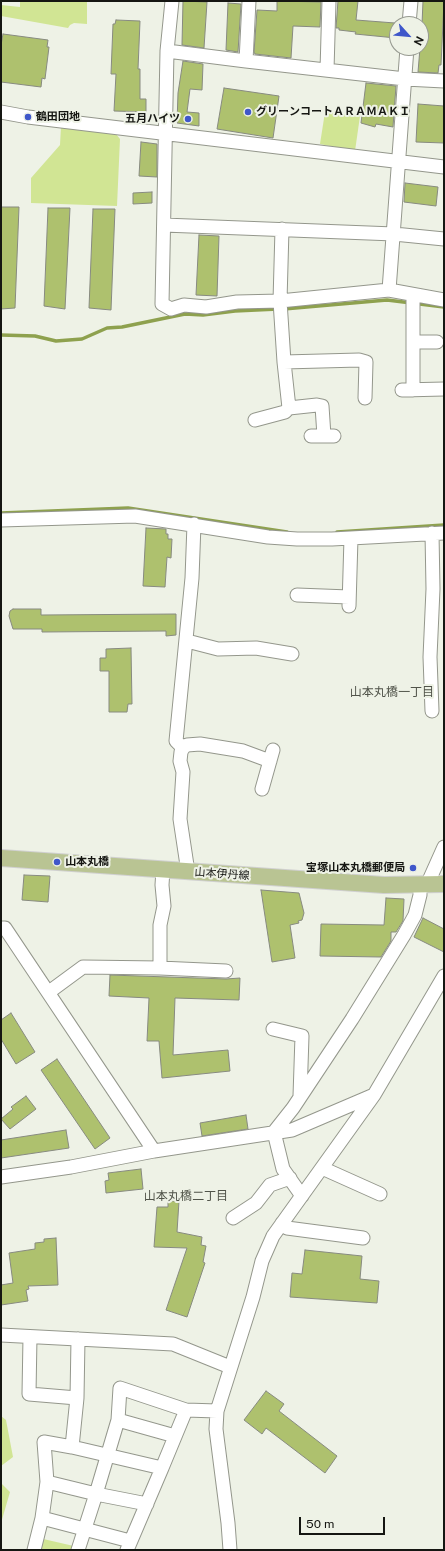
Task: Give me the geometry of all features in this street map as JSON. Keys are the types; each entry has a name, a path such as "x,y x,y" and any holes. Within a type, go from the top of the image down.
{"main road":[{"name":"山本伊丹線","path":"1,858 384,885 444,884"}],"street":[{"path":"172,1 167,51 162,304 171,309 184,305 206,307 237,302 280,302 389,290 444,300"},
{"path":"246,61 249,1"},
{"path":"327,70 329,1"},
{"path":"410,16 411,1"},
{"path":"167,51 405,79 444,81"},
{"path":"389,290 406,56"},
{"path":"1,112 28,117 399,163 444,167"},
{"path":"164,225 394,234 444,239"},
{"path":"282,229 280,302 289,408"},
{"path":"413,295 413,342 408,390 444,389"},
{"path":"413,342 437,342"},
{"path":"284,362 360,360 371,362 365,398"},
{"path":"255,420 284,412 289,408 316,405 322,406 329,436 311,436"},
{"path":"1,520 125,516 146,517 282,538 308,540 438,533 430,657 432,711"},
{"path":"183,748 176,741 187,641 192,578 194,524"},
{"path":"303,592 349,601 351,538"},
{"path":"187,641 218,648 256,648 292,654"},
{"path":"188,872 180,819 183,772 180,761 183,748 187,745 200,744 272,756 262,789"},
{"path":"274,1132 300,1097 352,1019 404,935 415,915 424,885 444,847"},
{"path":"160,968 160,925 164,906 162,885 163,870"},
{"path":"1,928 5,928 49,992 154,1151"},
{"path":"49,992 83,967 226,971"},
{"path":"230,1550 216,1429 217,1411 253,1297 262,1261 273,1236 374,1095 443,981"},
{"path":"273,1029 302,1036 300,1097"},
{"path":"1,1177 71,1167 154,1151 292,1130 374,1095"},
{"path":"274,1132 283,1168 302,1196"},
{"path":"322,1168 380,1194"},
{"path":"233,1218 256,1203 270,1185 290,1178"},
{"path":"282,1223 287,1228 363,1238"},
{"path":"1,1335 173,1344 230,1367"},
{"path":"30,1337 29,1394 77,1398"},
{"path":"72,1447 77,1398 78,1339"},
{"path":"78,1550 118,1420 120,1388 147,1390 186,1410 217,1411"},
{"path":"42,1518 85,1528 128,1545 186,1410"},
{"path":"118,1420 175,1436"},
{"path":"34,1550 42,1518 47,1482 44,1442 162,1468"},
{"path":"47,1482 146,1504"}],"green space":[{"path":"20,1 87,1 87,24 74,23 68,28 1,16 1,5 20,7"},
{"path":"325,112 360,116 355,151 320,144"},
{"path":"61,126 116,134 120,139 117,206 31,203 31,178 60,145"},
{"path":"1,1416 6,1420 13,1457 1,1466"},
{"path":"1,1483 10,1492 1,1523"},
{"path":"39,1538 78,1547 77,1550 36,1550"}],"building":[{"path":"183,1 207,2 204,48 182,45"},
{"path":"277,1 321,2 320,27 293,26 291,58 255,54 254,52 257,10 277,11"},
{"path":"338,1 358,1 356,20 389,23 389,37 355,34 356,32 339,30 339,28 336,28"},
{"path":"423,1 444,1 441,65 439,65 438,73 418,72 419,56 429,56 429,16 422,16"},
{"path":"228,3 241,4 238,52 226,50"},
{"path":"116,20 140,21 138,69 140,69 140,99 146,99 146,112 114,111 116,74 111,74 113,24 115,24"},
{"path":"3,34 48,40 47,47 49,47 45,79 42,78 41,87 1,82 1,45"},
{"path":"183,61 203,64 202,90 190,89 187,112 199,113 199,126 177,123 178,93"},
{"path":"366,83 396,86 393,127 376,124 375,127 361,123"},
{"name":"グリーンコートＡＲＡＭＡＫＩ","path":"224,88 279,96 273,138 217,129"},
{"path":"418,104 444,106 444,143 416,142"},
{"path":"141,142 157,144 157,177 139,176"},
{"path":"405,183 438,187 436,206 404,202"},
{"path":"152,192 152,203 133,204 133,193"},
{"path":"1,207 19,207 15,308 1,309"},
{"path":"48,208 70,208 65,309 44,306"},
{"path":"93,209 115,209 111,310 89,308"},
{"path":"199,235 219,236 217,296 196,295"},
{"path":"146,528 166,529 168,539 172,539 171,558 167,557 165,587 143,586"},
{"path":"13,609 41,609 41,615 176,614 176,635 166,636 166,631 42,632 42,629 13,629 9,616 10,611"},
{"path":"131,648 132,704 128,704 127,712 109,712 109,671 100,671 100,658 106,658 106,649"},
{"path":"24,875 50,876 48,902 22,900"},
{"path":"261,890 299,893 304,913 302,920 298,921 299,923 290,925 295,958 272,962"},
{"path":"386,898 404,899 403,921 396,932 391,932 391,941 381,957 320,956 321,924 384,925"},
{"path":"423,918 444,929 444,952 414,937"},
{"path":"110,975 226,979 240,978 239,1000 175,998 173,1055 228,1050 230,1071 162,1078 159,1041 147,1041 149,998 109,996"},
{"path":"11,1013 35,1052 16,1064 1,1039 1,1020"},
{"path":"57,1059 110,1138 95,1149 41,1070"},
{"path":"26,1096 36,1109 10,1129 1,1119 13,1109 11,1107"},
{"path":"246,1115 248,1129 202,1136 200,1123"},
{"path":"66,1130 69,1148 1,1158 1,1140"},
{"path":"141,1169 143,1189 106,1193 105,1181 109,1180 108,1173"},
{"path":"168,1201 179,1201 177,1232 202,1237 201,1245 206,1246 203,1262 205,1263 187,1317 166,1310 187,1248 154,1247 157,1207 168,1207"},
{"path":"56,1238 58,1285 28,1286 29,1289 26,1290 28,1301 1,1305 1,1285 13,1283 9,1253 35,1249 35,1243 44,1242 44,1239"},
{"path":"305,1250 362,1256 360,1279 379,1281 377,1303 290,1297 292,1273 302,1274"},
{"path":"266,1391 284,1404 279,1411 337,1456 325,1473 266,1428 262,1434 244,1420"}],"waterway":[{"path":"284,309 387,300 444,307"},
{"path":"1,335 35,336 56,341 82,339 107,328 122,327 185,314 203,315 235,311 278,309"},
{"path":"1,513 128,508 287,532"},
{"path":"337,532 444,525"}],"place":[{"name":"グリーンコートＡＲＡＭＡＫＩ","path":"248,112"},
{"name":"鶴田団地","path":"28,117"},
{"name":"五月ハイツ","path":"188,119"},
{"name":"山本丸橋","path":"57,862"},
{"name":"宝塚山本丸橋郵便局","path":"413,868"}],"district":[{"name":"山本丸橋一丁目","path":"392,692"},
{"name":"山本丸橋二丁目","path":"186,1196"}]}
